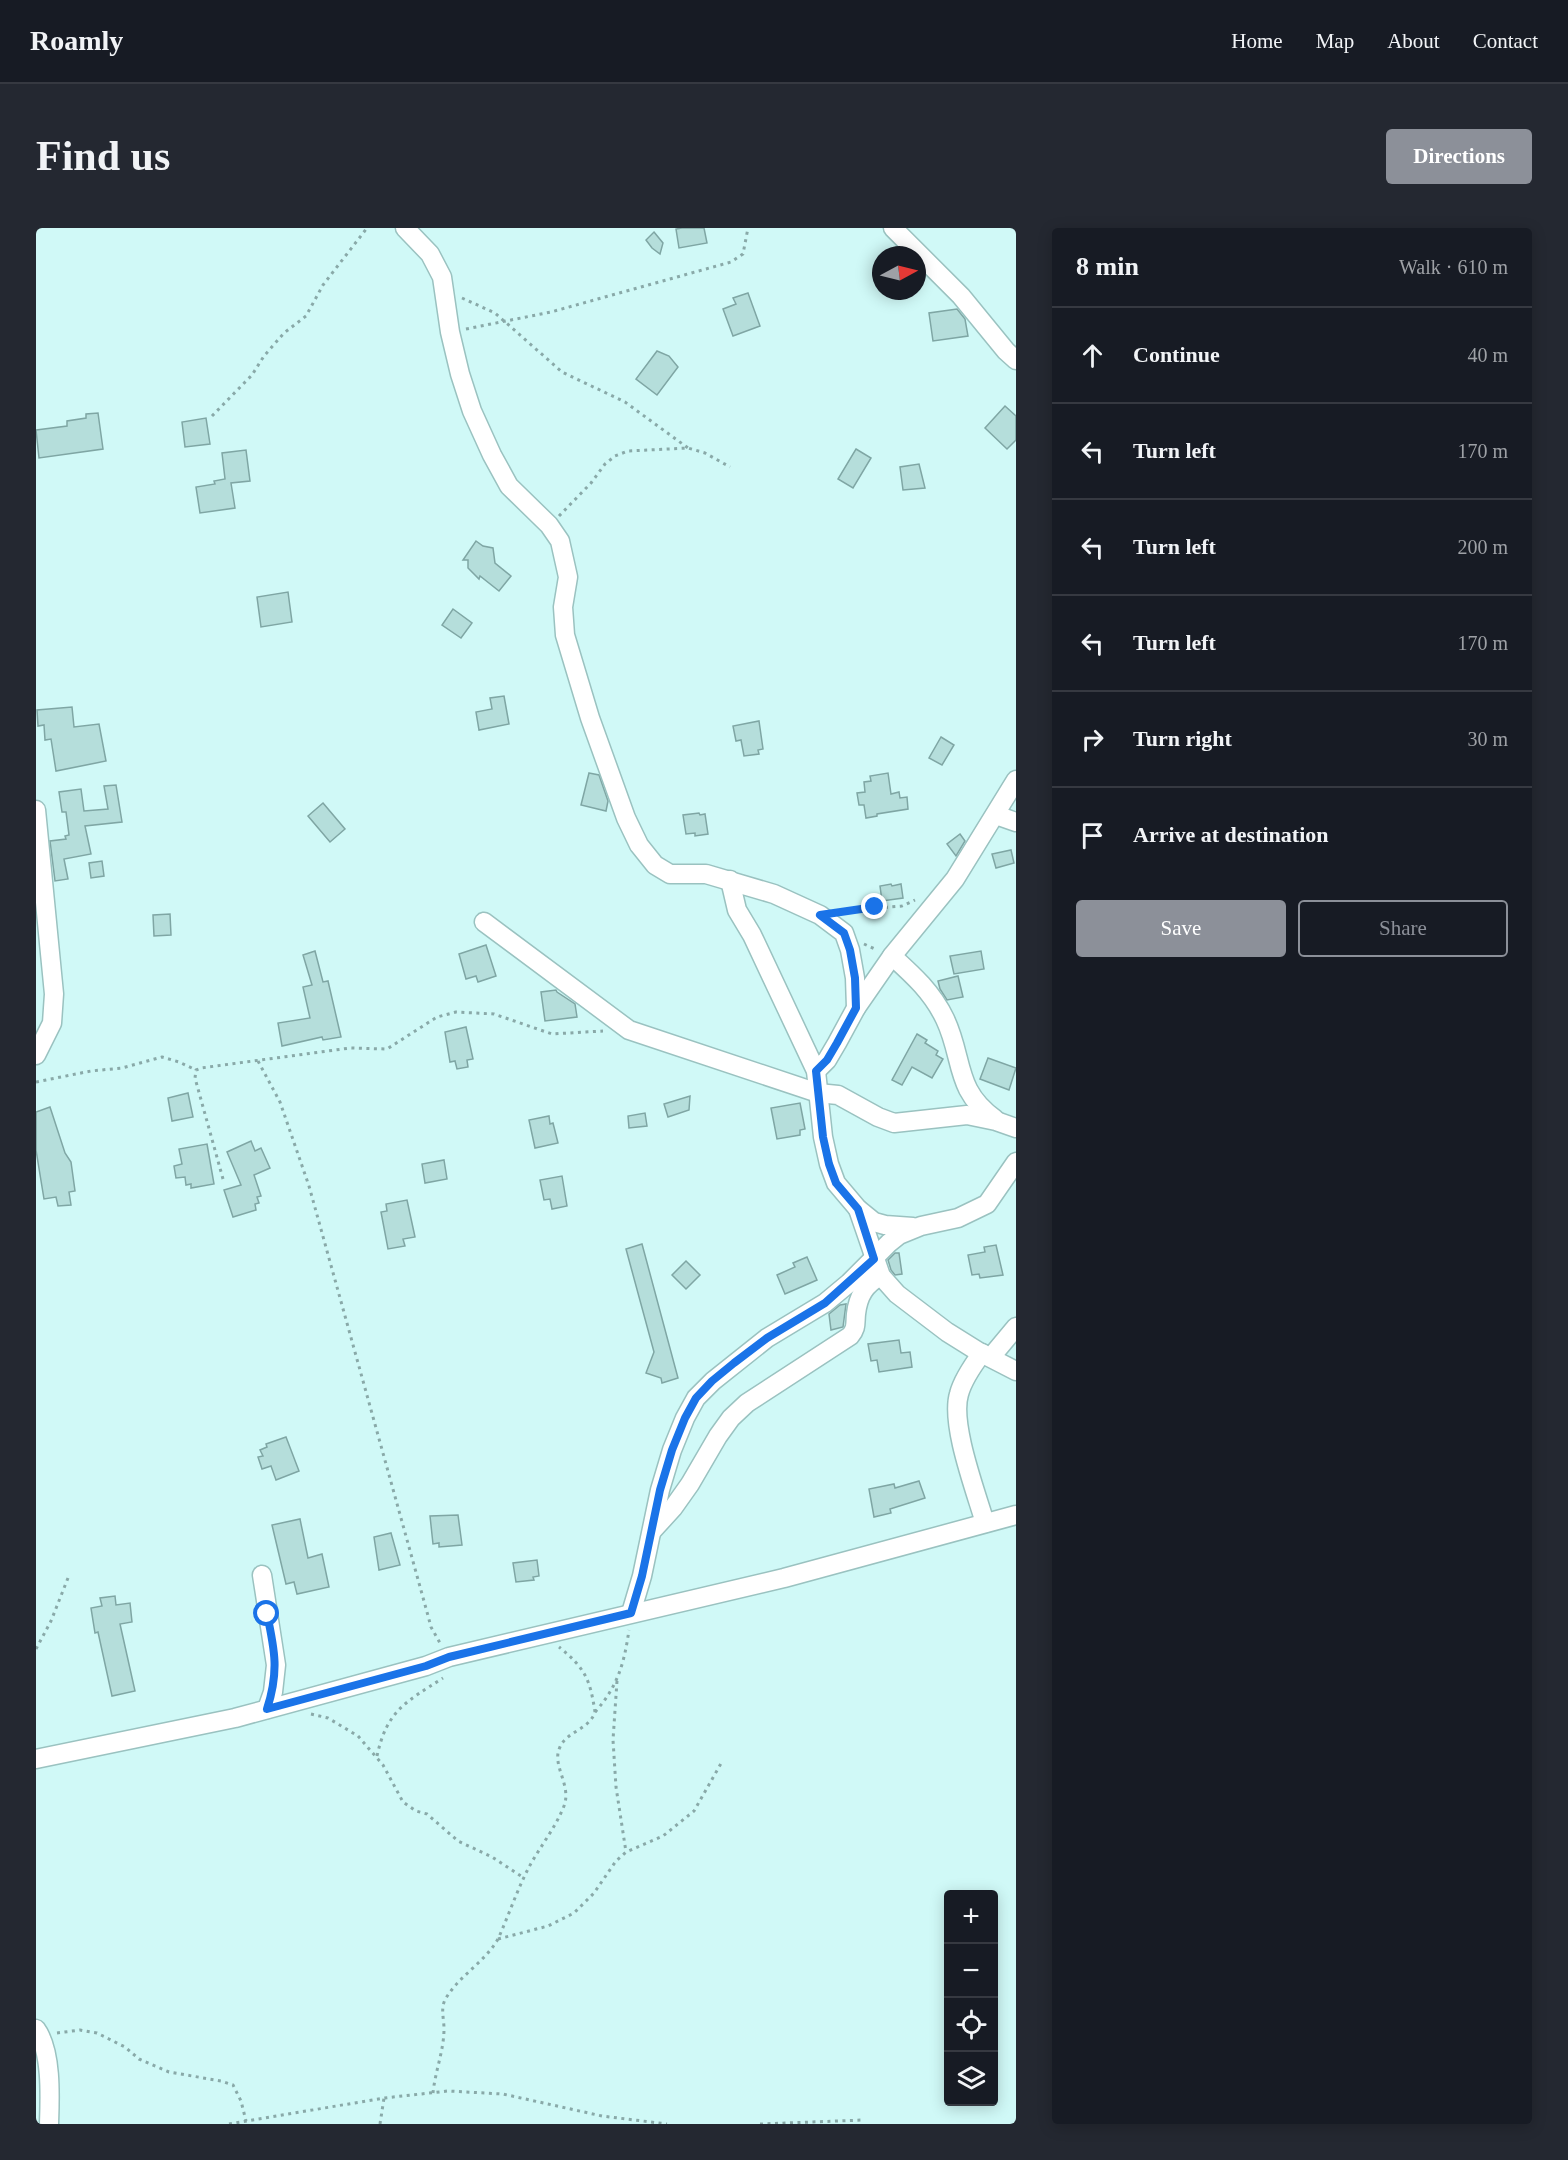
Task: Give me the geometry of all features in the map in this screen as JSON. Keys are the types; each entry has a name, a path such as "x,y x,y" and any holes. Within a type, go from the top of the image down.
{"street":[{"path":"405,228 430,254 442,277 450,332 472,411 492,455 509,486 549,525 560,541 566,562 567,577 563,607 565,635 590,718 626,818 639,845 655,865 670,874 706,874 774,894 820,915 844,933 855,978 856,1008"},
{"path":"893,228 967,303 1016,360"},
{"path":"816,1071 827,1060 856,1008 892,956 955,879 1016,780"},
{"path":"36,810 54,994 52,1023 36,1055"},
{"path":"996,815 1016,822"},
{"path":"730,880 738,910 816,1071 823,1137 836,1183 858,1209 874,1222 897,1227 921,1226 958,1218 1016,1189"},
{"path":"484,922 629,1030 818,1093 838,1095 894,1123 967,1115 1016,1128"},
{"path":"892,956 932,995 952,1036 965,1085 975,1103 996,1121"},
{"path":"987,1204 1016,1162"},
{"path":"858,1209 878,1268 897,1294 947,1332 1016,1371"},
{"path":"652,1531 673,1508 731,1418 747,1403 850,1336 854,1331 861,1294 872,1281 889,1243 900,1235 921,1226"},
{"path":"631,1613 660,1490 672,1450 696,1398 712,1381 767,1338 878,1268"},
{"path":"985,1522 969,1471 957,1412 958,1394 969,1372 1016,1327"},
{"path":"36,1759 212,1723 426,1666 449,1657 784,1578 1016,1515"},
{"path":"262,1575 276,1665 273,1692 267,1709"},
{"path":"38,2032 45,2048 50,2124"}],"path":[{"path":"212,416 252,375 264,356 284,333 306,316 323,285 367,228"},
{"path":"450,332 561,309 731,262 743,254 748,228"},
{"path":"460,297 495,313 562,372 625,402 688,448"},
{"path":"549,525 585,490 605,464 615,456 628,451 688,448 705,453 730,467"},
{"path":"820,915 854,909 902,906 930,892 941,896"},
{"path":"844,933 892,956"},
{"path":"36,1082 91,1071 122,1068 162,1057 196,1070 214,1065 350,1048 387,1048 437,1017 456,1012 494,1014 552,1034 629,1030"},
{"path":"258,1061 280,1102 299,1156 336,1281 431,1628 449,1657"},
{"path":"196,1070 195,1078 224,1179"},
{"path":"36,1649 51,1621 68,1578"},
{"path":"626,1852 616,1787 613,1740 617,1681 626,1654 631,1613"},
{"path":"540,1635 560,1647 586,1673 595,1712"},
{"path":"377,1756 383,1731 395,1713 418,1692 446,1676"},
{"path":"433,2093 444,2038 442,2009 446,1999 465,1976 493,1949 524,1878 564,1804 566,1791 558,1763 558,1750 566,1739 589,1723 617,1681"},
{"path":"305,1712 328,1718 358,1736 377,1756 403,1802 416,1811 427,1814 458,1841 492,1857 524,1878"},
{"path":"498,1939 548,1926 574,1913 626,1852 663,1836 694,1811 723,1760"},
{"path":"38,2032 80,2030 97,2032 125,2047 139,2059 169,2072 233,2085 241,2101 246,2122"},
{"path":"229,2124 384,2098 448,2091 503,2094 602,2116 667,2124"},
{"path":"380,2124 384,2098"},
{"path":"760,2124 863,2120"}],"building":[{"path":"704,228 707,243 679,248 676,229"},
{"path":"654,232 663,243 660,254 646,240"},
{"path":"748,293 760,326 733,336 723,309 736,304 733,298"},
{"path":"957,309 965,319 968,336 933,341 929,313"},
{"path":"657,351 669,356 678,367 657,395 636,379"},
{"path":"1005,406 1016,416 1016,440 1007,449 985,428"},
{"path":"98,413 103,449 39,458 36,430 67,426 67,421 86,418 86,414"},
{"path":"206,418 210,444 185,447 182,422"},
{"path":"856,449 871,458 853,488 838,479"},
{"path":"246,450 250,481 231,483 235,508 200,513 196,487 215,484 214,481 225,479 222,453"},
{"path":"919,464 925,488 903,490 900,467"},
{"path":"476,541 483,546 493,548 495,563 511,576 499,591 480,576 479,579 468,568 468,560 463,560"},
{"path":"288,592 292,622 261,627 257,597"},
{"path":"453,609 472,623 461,638 442,625"},
{"path":"504,696 509,724 479,730 476,712 492,709 490,698"},
{"path":"72,707 74,727 99,724 106,761 56,771 51,739 45,740 44,725 38,726 37,710"},
{"path":"759,721 763,749 758,750 759,754 744,756 741,740 736,741 733,726"},
{"path":"941,737 954,745 942,765 929,758"},
{"path":"589,773 599,775 608,801 606,811 581,805"},
{"path":"888,773 891,794 899,792 900,798 907,797 908,809 866,818 864,805 859,805 857,793 865,792 864,782 871,781 870,776"},
{"path":"116,785 122,822 85,826 91,854 64,859 68,879 55,881 50,841 66,839 65,836 69,835 66,812 62,812 59,792 81,789 84,811 108,809 104,786"},
{"path":"323,803 345,829 330,842 308,816"},
{"path":"699,813 700,815 705,814 708,834 695,836 695,833 686,834 683,815"},
{"path":"960,834 965,841 956,856 947,844"},
{"path":"1011,850 1014,863 996,868 992,854"},
{"path":"102,861 104,876 91,878 89,863"},
{"path":"891,884 892,886 901,884 903,898 882,901 880,886"},
{"path":"170,914 171,935 154,936 153,915"},
{"path":"486,945 496,976 478,982 476,976 466,979 459,954"},
{"path":"315,951 323,982 328,981 341,1037 323,1040 322,1037 282,1046 278,1023 310,1018 303,987 312,985 303,955"},
{"path":"981,951 984,969 954,974 950,956"},
{"path":"958,976 963,997 947,1000 938,981"},
{"path":"556,990 575,1004 577,1017 545,1021 541,992"},
{"path":"466,1027 473,1059 467,1060 468,1067 457,1069 455,1061 450,1062 445,1032"},
{"path":"917,1034 927,1040 925,1043 938,1051 936,1055 943,1059 932,1078 912,1067 902,1085 892,1080"},
{"path":"988,1058 1016,1068 1009,1090 980,1079"},
{"path":"188,1093 193,1117 172,1121 168,1098"},
{"path":"690,1096 689,1110 668,1117 664,1104"},
{"path":"800,1103 805,1129 800,1130 800,1135 777,1139 771,1108"},
{"path":"50,1107 65,1153 71,1162 75,1191 69,1192 71,1205 58,1206 56,1197 44,1199 36,1150 36,1112"},
{"path":"645,1113 647,1126 629,1128 628,1116"},
{"path":"549,1116 558,1143 535,1148 529,1120"},
{"path":"251,1141 255,1151 261,1148 270,1168 254,1175 261,1196 257,1197 259,1203 255,1204 256,1210 233,1217 224,1190 241,1185 227,1152"},
{"path":"207,1144 214,1184 191,1188 191,1184 186,1185 185,1177 176,1178 174,1166 182,1164 179,1149"},
{"path":"444,1160 447,1179 425,1183 422,1164"},
{"path":"562,1176 567,1206 552,1209 550,1199 544,1200 540,1180"},
{"path":"407,1200 415,1237 403,1239 405,1246 388,1249 381,1212 387,1211 386,1204"},
{"path":"642,1244 678,1378 662,1383 661,1378 646,1373 654,1352 626,1249"},
{"path":"996,1245 1003,1275 980,1278 979,1274 972,1275 968,1255 985,1252 984,1247"},
{"path":"895,1253 899,1253 902,1274 895,1275 891,1270 888,1260"},
{"path":"807,1257 817,1280 785,1294 777,1275 795,1267 793,1263"},
{"path":"686,1261 700,1275 686,1289 672,1275"},
{"path":"846,1304 843,1327 831,1330 829,1314 840,1305"},
{"path":"899,1340 901,1353 910,1352 912,1367 879,1372 877,1360 871,1361 868,1344"},
{"path":"286,1437 299,1471 276,1480 271,1466 262,1469 258,1457 263,1456 260,1450 267,1447 266,1444"},
{"path":"919,1481 925,1498 890,1509 891,1513 874,1517 869,1489 894,1484 895,1488"},
{"path":"458,1515 462,1545 439,1547 439,1543 433,1544 430,1516"},
{"path":"300,1519 308,1558 322,1554 329,1587 297,1594 294,1582 286,1584 272,1525"},
{"path":"391,1533 400,1565 379,1570 374,1537"},
{"path":"537,1560 539,1576 533,1577 534,1580 516,1582 513,1563"},
{"path":"115,1596 116,1605 130,1603 132,1622 120,1624 135,1691 112,1696 98,1632 95,1633 91,1608 102,1606 100,1598"}],"route":[{"path":"267,1614 276,1665 273,1692 267,1709 426,1666 449,1657 631,1613 642,1576 660,1490 672,1450 696,1398 712,1381 767,1338 825,1303 874,1259 858,1209 836,1183 829,1164 823,1137 816,1071 827,1060 856,1008 855,978 844,933 820,915 875,907"}]}
